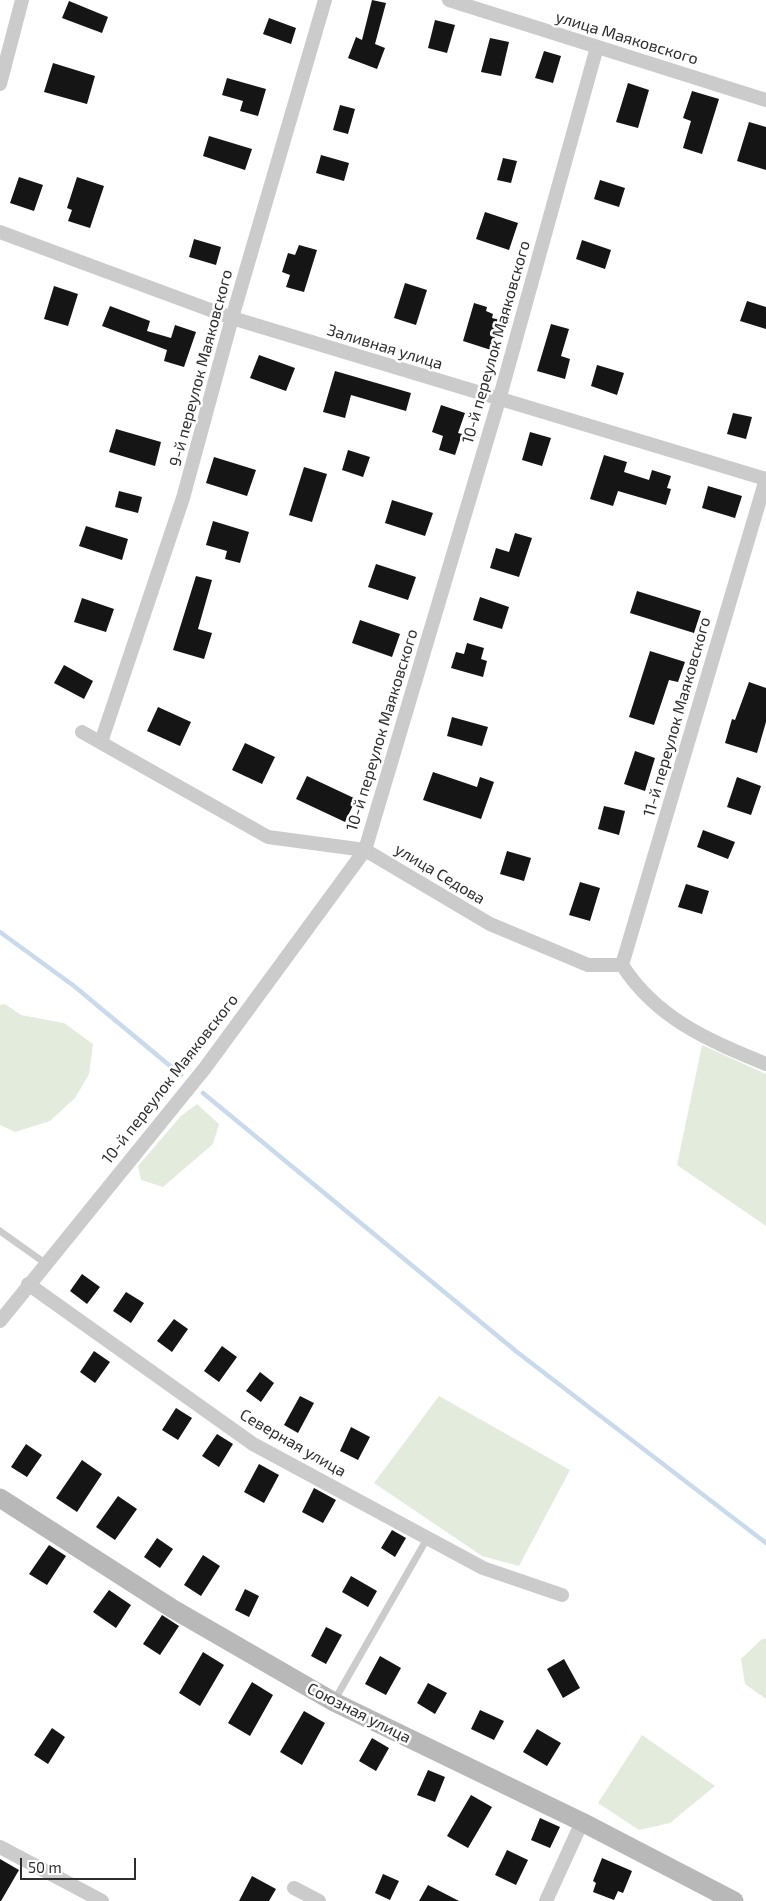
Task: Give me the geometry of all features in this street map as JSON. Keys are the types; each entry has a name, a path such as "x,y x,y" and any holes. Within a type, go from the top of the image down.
{"street":[{"path":"0,84 22,0"},
{"name":"9-й переулок Маяковского","path":"102,742 183,498 232,318 325,0"},
{"name":"улица Маяковского","path":"449,0 766,100"},
{"name":"10-й переулок Маяковского","path":"0,1321 45,1263 205,1068 365,850 499,400 597,47"},
{"name":"Заливная улица","path":"0,232 232,318 766,479"},
{"name":"11-й переулок Маяковского","path":"622,964 766,479"},
{"name":"улица Седова","path":"82,732 268,837 365,850 490,924 588,965 622,964"},
{"path":"622,964 632,980 664,1013 708,1040 766,1064"},
{"name":"Северная улица","path":"28,1284 253,1444 483,1568 562,1595"},
{"name":"Союзная улица","path":"0,1498 173,1609 334,1702 582,1822 734,1901"},
{"path":"546,1901 582,1822"},
{"path":"0,1847 102,1901"},
{"path":"294,1888 318,1901"}],"lane":[{"path":"0,1231 45,1263"},
{"path":"334,1702 428,1537"}],"green space":[{"path":"5,1004 21,1015 64,1023 93,1044 89,1074 75,1098 50,1121 15,1132 0,1125 0,1005"},
{"path":"702,1045 766,1074 766,1226 677,1165"},
{"path":"197,1104 219,1124 213,1144 163,1187 141,1180 138,1166 181,1116"},
{"path":"439,1396 570,1470 519,1566 482,1556 374,1483"},
{"path":"762,1639 766,1639 766,1699 745,1684 741,1659"},
{"path":"642,1735 715,1786 670,1823 639,1830 598,1803"}],"building":[{"path":"372,0 386,3 375,44 385,48 377,69 348,58 356,37 362,40"},
{"path":"69,1 108,17 102,33 62,18"},
{"path":"269,18 296,28 291,44 263,34"},
{"path":"435,20 455,25 447,53 428,48"},
{"path":"490,38 509,42 501,76 481,72"},
{"path":"544,51 561,56 553,83 535,78"},
{"path":"53,63 95,76 87,104 44,92"},
{"path":"227,78 266,89 258,116 240,111 243,101 222,95"},
{"path":"628,83 649,90 638,128 616,122"},
{"path":"692,91 719,99 702,154 683,148 691,121 683,118"},
{"path":"340,105 355,109 348,134 333,130"},
{"path":"749,122 766,127 766,170 737,161"},
{"path":"209,136 252,149 245,170 203,156"},
{"path":"321,155 349,163 344,181 316,173"},
{"path":"503,158 517,161 511,183 497,180"},
{"path":"19,177 43,185 34,211 10,203"},
{"path":"77,177 104,186 90,228 68,221 72,210 67,208"},
{"path":"600,180 625,188 619,207 594,199"},
{"path":"485,212 518,223 509,250 476,239"},
{"path":"194,239 221,247 216,265 189,257"},
{"path":"582,240 611,250 605,269 576,259"},
{"path":"299,245 317,250 304,292 286,287 290,275 282,272 288,253 295,255"},
{"path":"405,283 427,290 416,325 394,318"},
{"path":"54,286 78,294 68,326 44,319"},
{"path":"747,301 766,307 766,329 740,321"},
{"path":"474,303 487,307 486,311 493,314 492,318 500,320 491,350 463,341"},
{"path":"110,306 150,321 147,331 171,338 175,325 196,332 184,367 164,361 167,350 102,326"},
{"path":"551,324 569,329 561,356 570,359 565,379 537,371"},
{"path":"259,355 295,368 286,391 250,378"},
{"path":"597,365 624,373 617,395 591,386"},
{"path":"335,371 411,393 406,411 351,395 345,418 323,412"},
{"path":"441,405 465,413 458,433 462,434 455,455 439,450 443,436 432,432"},
{"path":"733,413 752,417 746,439 727,434"},
{"path":"116,429 161,442 155,466 109,452"},
{"path":"530,432 551,438 542,466 522,460"},
{"path":"348,450 370,457 363,477 342,470"},
{"path":"604,455 627,462 624,472 649,480 652,470 671,476 667,488 671,489 666,505 618,491 613,506 590,499"},
{"path":"214,457 256,470 247,496 206,483"},
{"path":"304,467 327,474 312,522 289,515"},
{"path":"708,486 742,496 735,518 702,508"},
{"path":"119,491 142,497 138,513 115,507"},
{"path":"392,500 433,513 425,536 385,523"},
{"path":"213,521 249,532 240,563 225,559 227,551 206,545"},
{"path":"86,526 128,539 122,560 79,546"},
{"path":"515,533 532,538 519,577 490,568 496,548 509,552"},
{"path":"376,564 416,577 408,600 368,587"},
{"path":"196,576 212,580 198,629 212,633 204,659 173,650"},
{"path":"637,591 701,611 694,633 630,613"},
{"path":"480,597 509,607 502,629 473,620"},
{"path":"82,598 114,609 106,632 74,622"},
{"path":"360,620 400,634 392,657 352,643"},
{"path":"467,643 484,648 481,659 487,661 483,677 451,668 456,652 464,654"},
{"path":"650,651 685,662 678,682 669,680 654,725 629,717"},
{"path":"64,665 93,681 84,699 54,683"},
{"path":"749,682 766,688 766,722 757,753 725,743 732,719 735,720"},
{"path":"158,707 191,722 180,746 147,731"},
{"path":"452,717 488,727 482,746 447,736"},
{"path":"245,743 275,757 262,784 232,770"},
{"path":"635,751 655,758 645,791 624,784"},
{"path":"433,772 477,787 480,777 494,782 481,819 423,800"},
{"path":"307,776 356,799 345,822 296,799"},
{"path":"737,777 761,786 751,815 727,807"},
{"path":"604,806 625,811 619,835 598,829"},
{"path":"703,830 735,842 728,859 697,847"},
{"path":"507,851 531,858 524,881 500,874"},
{"path":"580,882 600,888 590,921 569,915"},
{"path":"686,884 709,891 702,914 678,907"},
{"path":"82,1274 100,1287 87,1304 70,1291"},
{"path":"126,1292 144,1303 131,1323 113,1311"},
{"path":"174,1319 188,1329 172,1352 157,1341"},
{"path":"222,1346 237,1357 219,1382 204,1371"},
{"path":"94,1351 110,1362 95,1383 80,1372"},
{"path":"260,1372 274,1383 261,1402 246,1391"},
{"path":"300,1396 314,1403 298,1433 284,1425"},
{"path":"176,1408 192,1418 178,1440 162,1430"},
{"path":"351,1427 370,1437 358,1460 340,1451"},
{"path":"217,1434 233,1444 219,1467 202,1456"},
{"path":"26,1444 42,1455 27,1477 11,1467"},
{"path":"82,1460 102,1474 77,1512 56,1498"},
{"path":"259,1464 279,1475 264,1503 244,1492"},
{"path":"314,1488 336,1500 323,1523 302,1512"},
{"path":"118,1496 137,1509 115,1540 96,1527"},
{"path":"392,1530 406,1538 395,1557 381,1548"},
{"path":"157,1538 173,1549 160,1568 144,1557"},
{"path":"49,1545 66,1556 47,1585 29,1574"},
{"path":"203,1555 220,1566 201,1596 184,1585"},
{"path":"351,1576 377,1591 368,1607 342,1592"},
{"path":"245,1589 259,1596 249,1617 235,1610"},
{"path":"109,1590 131,1605 116,1628 93,1612"},
{"path":"162,1615 179,1626 160,1655 143,1644"},
{"path":"326,1627 342,1635 326,1664 311,1656"},
{"path":"203,1652 224,1665 200,1706 179,1693"},
{"path":"380,1656 401,1668 386,1695 365,1684"},
{"path":"564,1659 580,1688 563,1698 547,1669"},
{"path":"252,1682 273,1695 250,1736 228,1723"},
{"path":"428,1683 447,1693 435,1714 417,1703"},
{"path":"480,1710 504,1721 494,1740 471,1729"},
{"path":"304,1711 325,1723 302,1765 280,1752"},
{"path":"52,1728 65,1737 48,1764 34,1755"},
{"path":"537,1729 561,1743 547,1766 523,1752"},
{"path":"372,1738 389,1748 376,1771 359,1761"},
{"path":"428,1770 445,1777 435,1802 417,1795"},
{"path":"471,1795 492,1807 468,1848 447,1836"},
{"path":"540,1818 560,1827 550,1848 531,1840"},
{"path":"507,1850 528,1860 516,1885 495,1875"},
{"path":"602,1858 632,1871 623,1893 618,1891 614,1900 593,1892 596,1883 593,1881"},
{"path":"0,1859 19,1870 1,1901 0,1901"},
{"path":"383,1874 399,1881 390,1900 375,1893"},
{"path":"252,1876 276,1889 269,1901 239,1901"},
{"path":"428,1885 459,1901 419,1901"}],"waterway":[{"path":"0,932 74,986 181,1075"},
{"path":"203,1093 517,1352 766,1543"}]}
